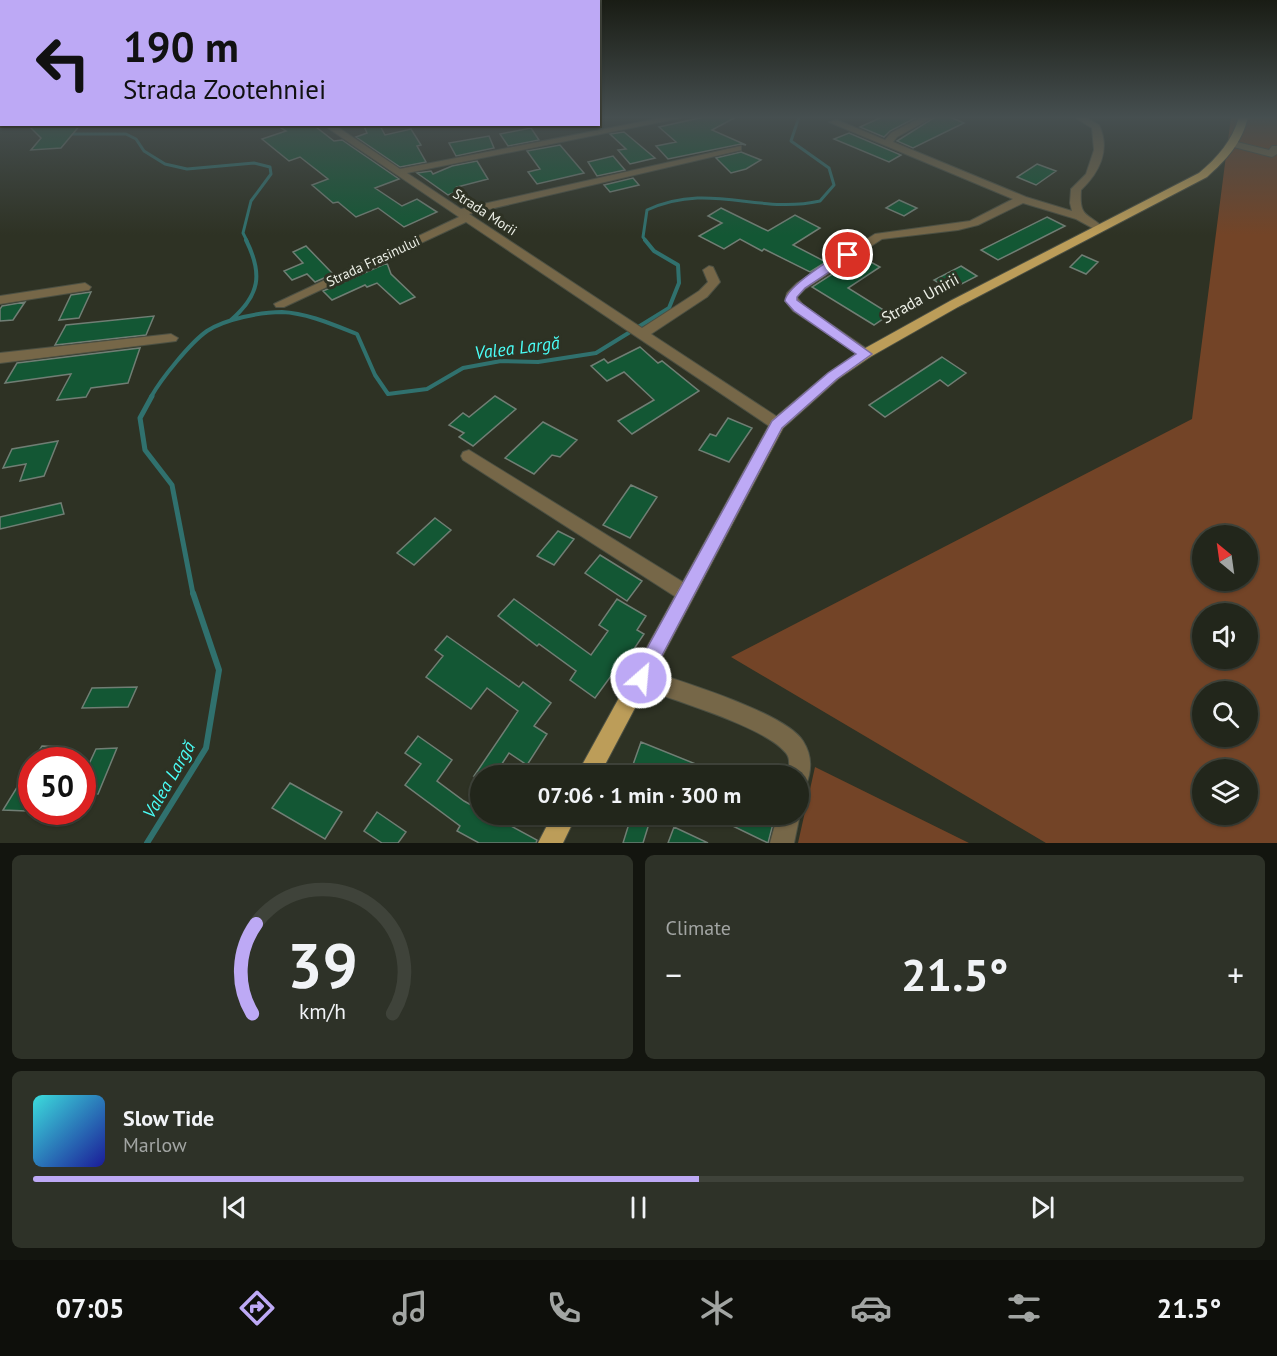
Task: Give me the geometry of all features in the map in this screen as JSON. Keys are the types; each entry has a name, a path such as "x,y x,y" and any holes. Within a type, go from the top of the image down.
{"main road":[{"name":"Strada Unirii","path":"593,765 777,424 833,376 865,354 1098,228 1203,175 1225,156"},
{"path":"550,843 560,825"}],"street":[{"name":"Strada Morii","path":"375,156 777,424"},
{"path":"398,172 479,156"},
{"name":"Strada Frasinului","path":"280,304 462,216 704,156"},
{"path":"917,156 1022,199 1080,217 1098,228"},
{"path":"1080,217 1075,203 1076,189 1091,174 1097,156"},
{"path":"865,354 798,308 791,301 791,296 801,286 879,236 974,223 1022,199"},
{"path":"636,330 704,294 714,282 709,270"},
{"path":"0,300 85,287"},
{"path":"0,358 171,339"},
{"path":"469,456 685,593"},
{"path":"641,678 759,723 792,743 799,753 798,765"},
{"path":"782,843 786,825"}],"shaded area":[{"path":"1226,156 1277,156 1277,843 1046,843 731,657 1192,419"},
{"path":"815,767 969,843 798,843 802,825 809,825 809,794"}],"building":[{"path":"283,156 366,156 399,179 375,188 402,206 417,199 437,212 404,227 378,208 356,217 338,202 333,203 312,185 328,179 300,157 289,161"},
{"path":"384,156 423,156 426,162 400,167"},
{"path":"531,156 570,156 584,173 537,184 528,172 540,169"},
{"path":"613,156 625,170 597,176 588,162"},
{"path":"623,156 655,158 630,164"},
{"path":"752,156 761,160 746,169 731,173 716,158"},
{"path":"875,156 899,156 889,162"},
{"path":"477,161 488,179 457,187 461,190 448,195 417,173 431,171 433,174 452,166"},
{"path":"1037,164 1056,171 1036,185 1017,177"},
{"path":"633,178 639,185 610,192 604,185"},
{"path":"899,200 917,208 904,216 886,208"},
{"path":"721,208 768,231 795,215 820,228 793,245 826,262 810,272 740,239 724,249 699,236 722,223 708,216"},
{"path":"1047,217 1065,226 998,260 981,250"},
{"path":"306,246 333,274 315,282 307,274 292,280 284,271 303,263 293,252"},
{"path":"1082,255 1098,262 1086,274 1070,267"},
{"path":"860,256 880,267 848,288 890,314 874,325 812,287"},
{"path":"387,263 391,274 415,297 400,304 377,283 367,287 365,285 332,300 323,291"},
{"path":"961,266 977,276 950,290 934,280"},
{"path":"91,292 79,318 59,320 71,295"},
{"path":"25,302 13,320 0,321 2,306"},
{"path":"154,316 146,335 55,345 66,325"},
{"path":"640,347 658,363 662,361 699,391 632,434 618,421 654,400 624,372 607,381 591,366 604,359 608,363"},
{"path":"140,348 128,383 91,388 86,397 57,400 71,374 5,383 17,363"},
{"path":"942,357 966,373 948,386 940,380 885,417 869,405"},
{"path":"495,396 516,409 473,446 459,437 464,433 449,425 463,413 469,417"},
{"path":"728,418 752,428 729,462 699,450 710,434 716,436"},
{"path":"543,422 577,440 560,457 552,455 534,474 505,458"},
{"path":"58,441 44,476 20,481 26,464 3,468 12,449"},
{"path":"631,485 657,497 630,538 603,525"},
{"path":"61,503 64,514 0,529 0,517"},
{"path":"435,518 451,530 414,565 397,553"},
{"path":"558,531 574,539 554,565 537,556"},
{"path":"600,555 642,581 627,601 585,573"},
{"path":"514,599 591,655 608,631 599,625 617,599 646,616 637,630 644,634 622,667 619,665 595,698 570,680 576,671 539,644 537,646 498,616"},
{"path":"447,636 519,687 523,682 551,703 534,726 547,734 527,765 509,753 501,765 481,765 518,711 487,688 471,709 426,677 443,656 435,650"},
{"path":"137,687 128,707 82,708 92,688"},
{"path":"418,736 452,760 437,781 470,804 470,825 509,825 537,840 536,843 479,843 457,831 460,826 405,785 421,764 405,753"},
{"path":"641,742 698,765 633,765"},
{"path":"117,748 98,794 96,794 96,749"},
{"path":"290,783 342,812 325,839 272,808"},
{"path":"18,786 18,811 3,810"},
{"path":"377,812 406,832 398,843 382,843 364,831"},
{"path":"629,825 649,825 643,843 623,843"},
{"path":"731,825 773,825 768,843"},
{"path":"674,827 708,843 668,843"}],"waterway":[{"path":"153,156 165,164 187,169 254,163 270,167 271,174 251,201 243,233 247,241"},
{"name":"Valea Largă","path":"646,241 643,237 647,210 670,202 692,198 775,204 820,201 834,185 829,168 813,156"},
{"path":"231,320 248,302 256,283 255,263 246,240"},
{"name":"Valea Largă","path":"151,397 176,362 207,331 233,320 273,312 311,317 357,334 375,375 388,394 427,389 463,368 501,361 538,362 596,353 669,308 679,283 678,265 654,251 645,240"},
{"name":"Valea Largă","path":"152,396 140,418 145,450 172,485 193,594"},
{"name":"Valea Largă","path":"147,843 206,748 219,670 193,593"}],"route":[{"path":"641,678 777,424 833,376 865,354 791,301 791,296 801,286 848,255"}]}
